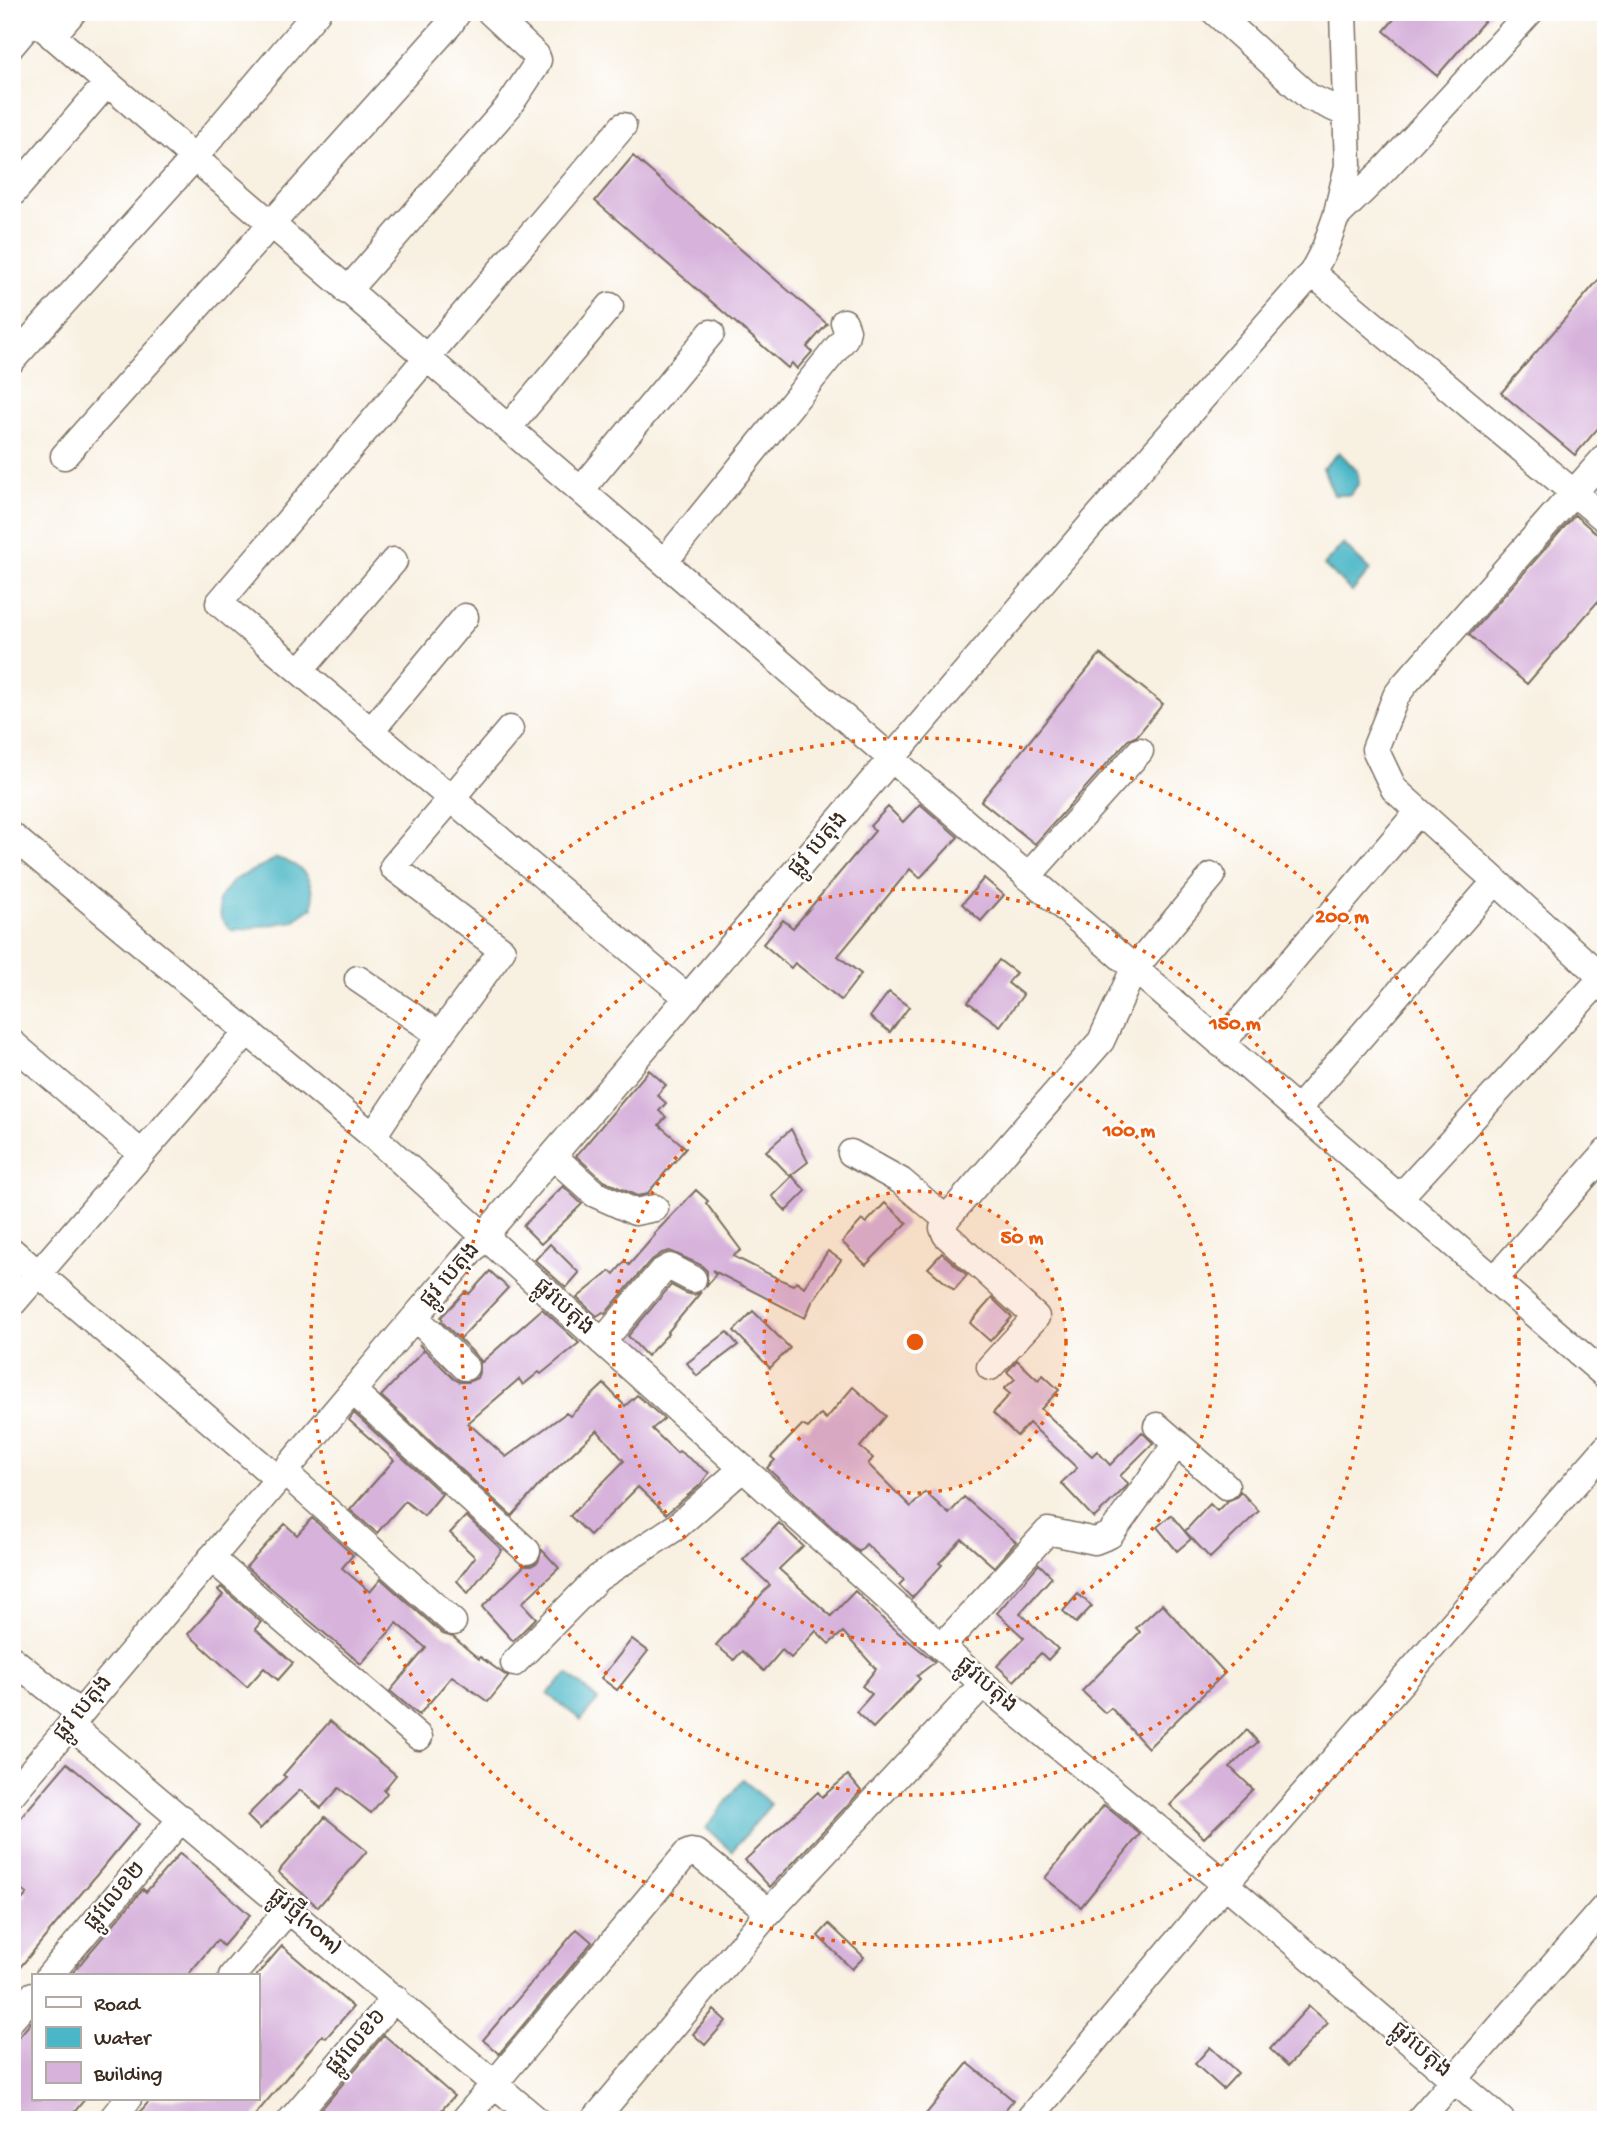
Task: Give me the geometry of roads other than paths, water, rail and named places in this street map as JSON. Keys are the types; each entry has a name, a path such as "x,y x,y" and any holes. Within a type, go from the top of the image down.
{"street":[{"path":"12,45 37,23 73,12"},
{"path":"12,360 194,158 317,12"},
{"path":"64,456 458,12"},
{"path":"347,291 509,106 535,67 538,61 536,55 490,12"},
{"path":"1215,12 1308,97 1345,113"},
{"name":"ផ្លូវ បេតុង","path":"12,1794 1096,519 1312,273 1325,248 1336,217 1348,166 1343,12"},
{"path":"1336,217 1384,170 1530,12"},
{"path":"37,23 1606,1376"},
{"path":"12,194 107,83"},
{"path":"623,126 219,603 688,998"},
{"path":"1312,273 1606,520"},
{"path":"508,428 610,306"},
{"path":"664,562 845,338 847,330 844,322"},
{"path":"581,490 711,333"},
{"path":"1399,1198 1604,979 1394,789 1375,750 1396,696 1404,685 1606,457"},
{"path":"300,671 394,561"},
{"path":"371,731 465,617"},
{"path":"373,1136 440,1035 502,950 393,867 510,729"},
{"path":"1027,877 1140,751"},
{"path":"1221,1044 1418,812"},
{"name":"ផ្លូវបេតុង","path":"12,836 373,1136 983,1684 1225,1884 1501,2120"},
{"path":"990,1367 1037,1317 946,1236 943,1228 946,1219 1101,1041 1134,970 1212,876"},
{"path":"1297,1110 1495,881"},
{"path":"358,979 440,1035"},
{"path":"12,1304 247,1031"},
{"path":"12,1043 142,1154"},
{"path":"1494,1280 1606,1152"},
{"path":"851,1153 901,1181 946,1219"},
{"path":"553,1156 595,1194 635,1212 655,1208"},
{"path":"12,1251 453,1622"},
{"path":"602,1342 661,1272 670,1267 693,1279"},
{"path":"415,1317 465,1367"},
{"path":"352,1391 527,1551"},
{"path":"941,1647 1048,1531 1095,1541 1110,1535 1167,1434 1226,1486"},
{"path":"1028,2120 1225,1884 1606,1448"},
{"path":"514,1662 598,1578 676,1527 743,1468"},
{"path":"211,1558 419,1737"},
{"name":"ផ្លូវថ្មី(10m)","path":"12,1659 183,1818 537,2120"},
{"path":"594,2120 769,1912 983,1684"},
{"name":"ផ្លូវលេខ២","path":"51,1974 183,1818"},
{"path":"464,2120 687,1854 697,1853 769,1912"},
{"path":"1419,2120 1606,1905"},
{"path":"234,1974 289,1909"},
{"path":"12,2019 32,1995"},
{"name":"ផ្លូវលេខ៦","path":"291,2120 395,1998"},
{"path":"111,2120 127,2100"}],"water":[{"path":"1339,452 1357,471 1359,483 1350,495 1334,495 1323,468"},
{"path":"1343,544 1370,570 1352,592 1324,565"},
{"path":"277,858 294,865 305,874 311,888 313,907 293,921 232,931 221,918 218,900 234,880"},
{"path":"568,1674 598,1700 581,1720 547,1694"},
{"path":"743,1780 771,1804 732,1851 706,1828"}]}
